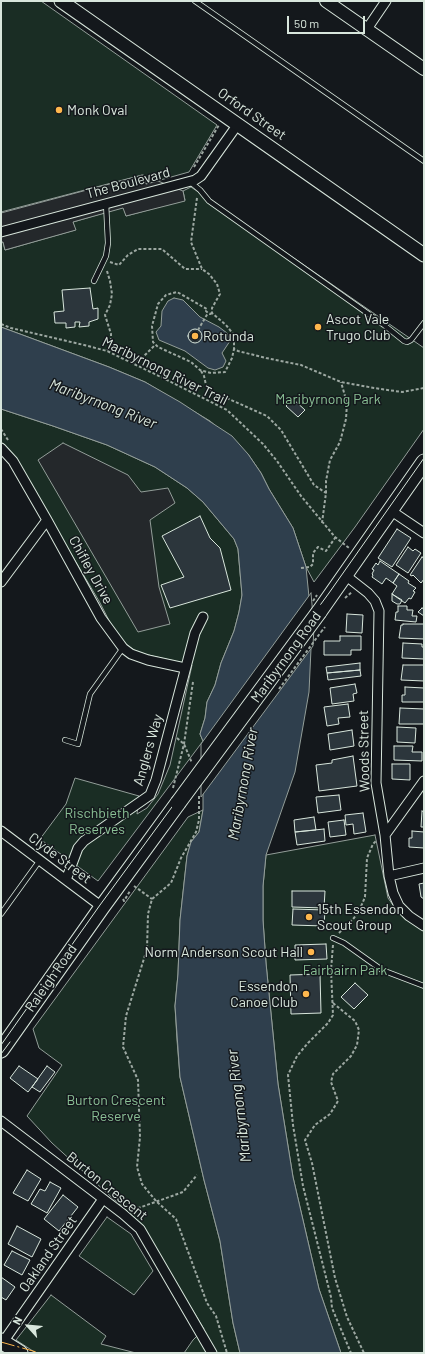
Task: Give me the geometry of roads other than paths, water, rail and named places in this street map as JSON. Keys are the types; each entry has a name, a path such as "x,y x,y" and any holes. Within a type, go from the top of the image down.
{"main road":[{"name":"Orford Street","path":"60,1 424,255"},
{"name":"Maribyrnong Road","path":"102,907 175,798 319,612 424,462"},
{"name":"Raleigh Road","path":"4,1041 102,907"},
{"path":"2,1343 20,1353"}],"street":[{"path":"326,1 424,70"},
{"path":"367,29 386,1"},
{"name":"The Boulevard","path":"1,232 188,181 201,176 238,124"},
{"name":"Chifley Drive","path":"1,448 12,461 47,520 101,618 123,648 131,654 148,660 185,668"},
{"path":"390,510 424,533"},
{"path":"1,582 47,520"},
{"name":"Woods Street","path":"345,575 375,601 380,610 376,783 385,835 389,876 393,893 399,906 409,916 424,926"},
{"name":"Anglers Way","path":"66,880 78,848 84,840 150,795 156,780 194,633 204,617"},
{"path":"385,835 424,781"},
{"name":"Clyde Street","path":"1,831 102,907"},
{"path":"389,876 424,868"},
{"name":"Burton Crescent","path":"1,1121 123,1214 140,1229 212,1353"},
{"name":"Oakland Street","path":"2,1343 103,1199"}],"lane":[{"path":"195,1 424,161"},
{"path":"188,181 201,191 210,201 384,325 404,341 407,342 412,340 424,323"},
{"path":"94,281 106,256 108,242 106,203"},
{"path":"65,740 78,744 90,694 123,648"},
{"path":"1,914 40,860"},
{"path":"333,938 344,943 382,970 424,986"}],"water":[{"path":"174,298 183,300 200,317 227,333 230,341 222,353 226,361 223,367 215,370 208,368 185,351 159,340 156,332 161,326 162,311 168,301"},
{"name":"Maribyrnong River","path":"1,327 145,382 180,402 232,436 248,454 261,473 293,528 306,567 312,627 309,692 295,772 266,855 263,886 263,920 278,1084 293,1177 319,1289 341,1353 240,1353 233,1323 220,1241 180,1077 175,1006 180,920 187,856 191,842 199,832 203,810 203,741 200,734 205,718 207,702 215,685 239,612 242,595 238,549 234,539 203,502 187,488 155,467 107,445 1,409"}],"tram line":[{"path":"1,1045 100,905 329,593 424,458"},
{"path":"1,1054 10,1042"}],"place":[{"name":"Monk Oval","path":"59,110"},
{"name":"Ascot Vale Trugo Club","path":"318,327"},
{"name":"Rotunda","path":"195,336"},
{"name":"15th Essendon Scout Group","path":"309,917"},
{"name":"Norm Anderson Scout Hall","path":"311,952"},
{"name":"Essendon Canoe Club","path":"306,994"}],"park label":[{"name":"Maribyrnong Park","path":"328,399"},
{"name":"Rischbieth Reserves","path":"97,822"},
{"name":"Fairbairn Park","path":"345,970"},
{"name":"Burton Crescent Reserve","path":"116,1108"}]}
